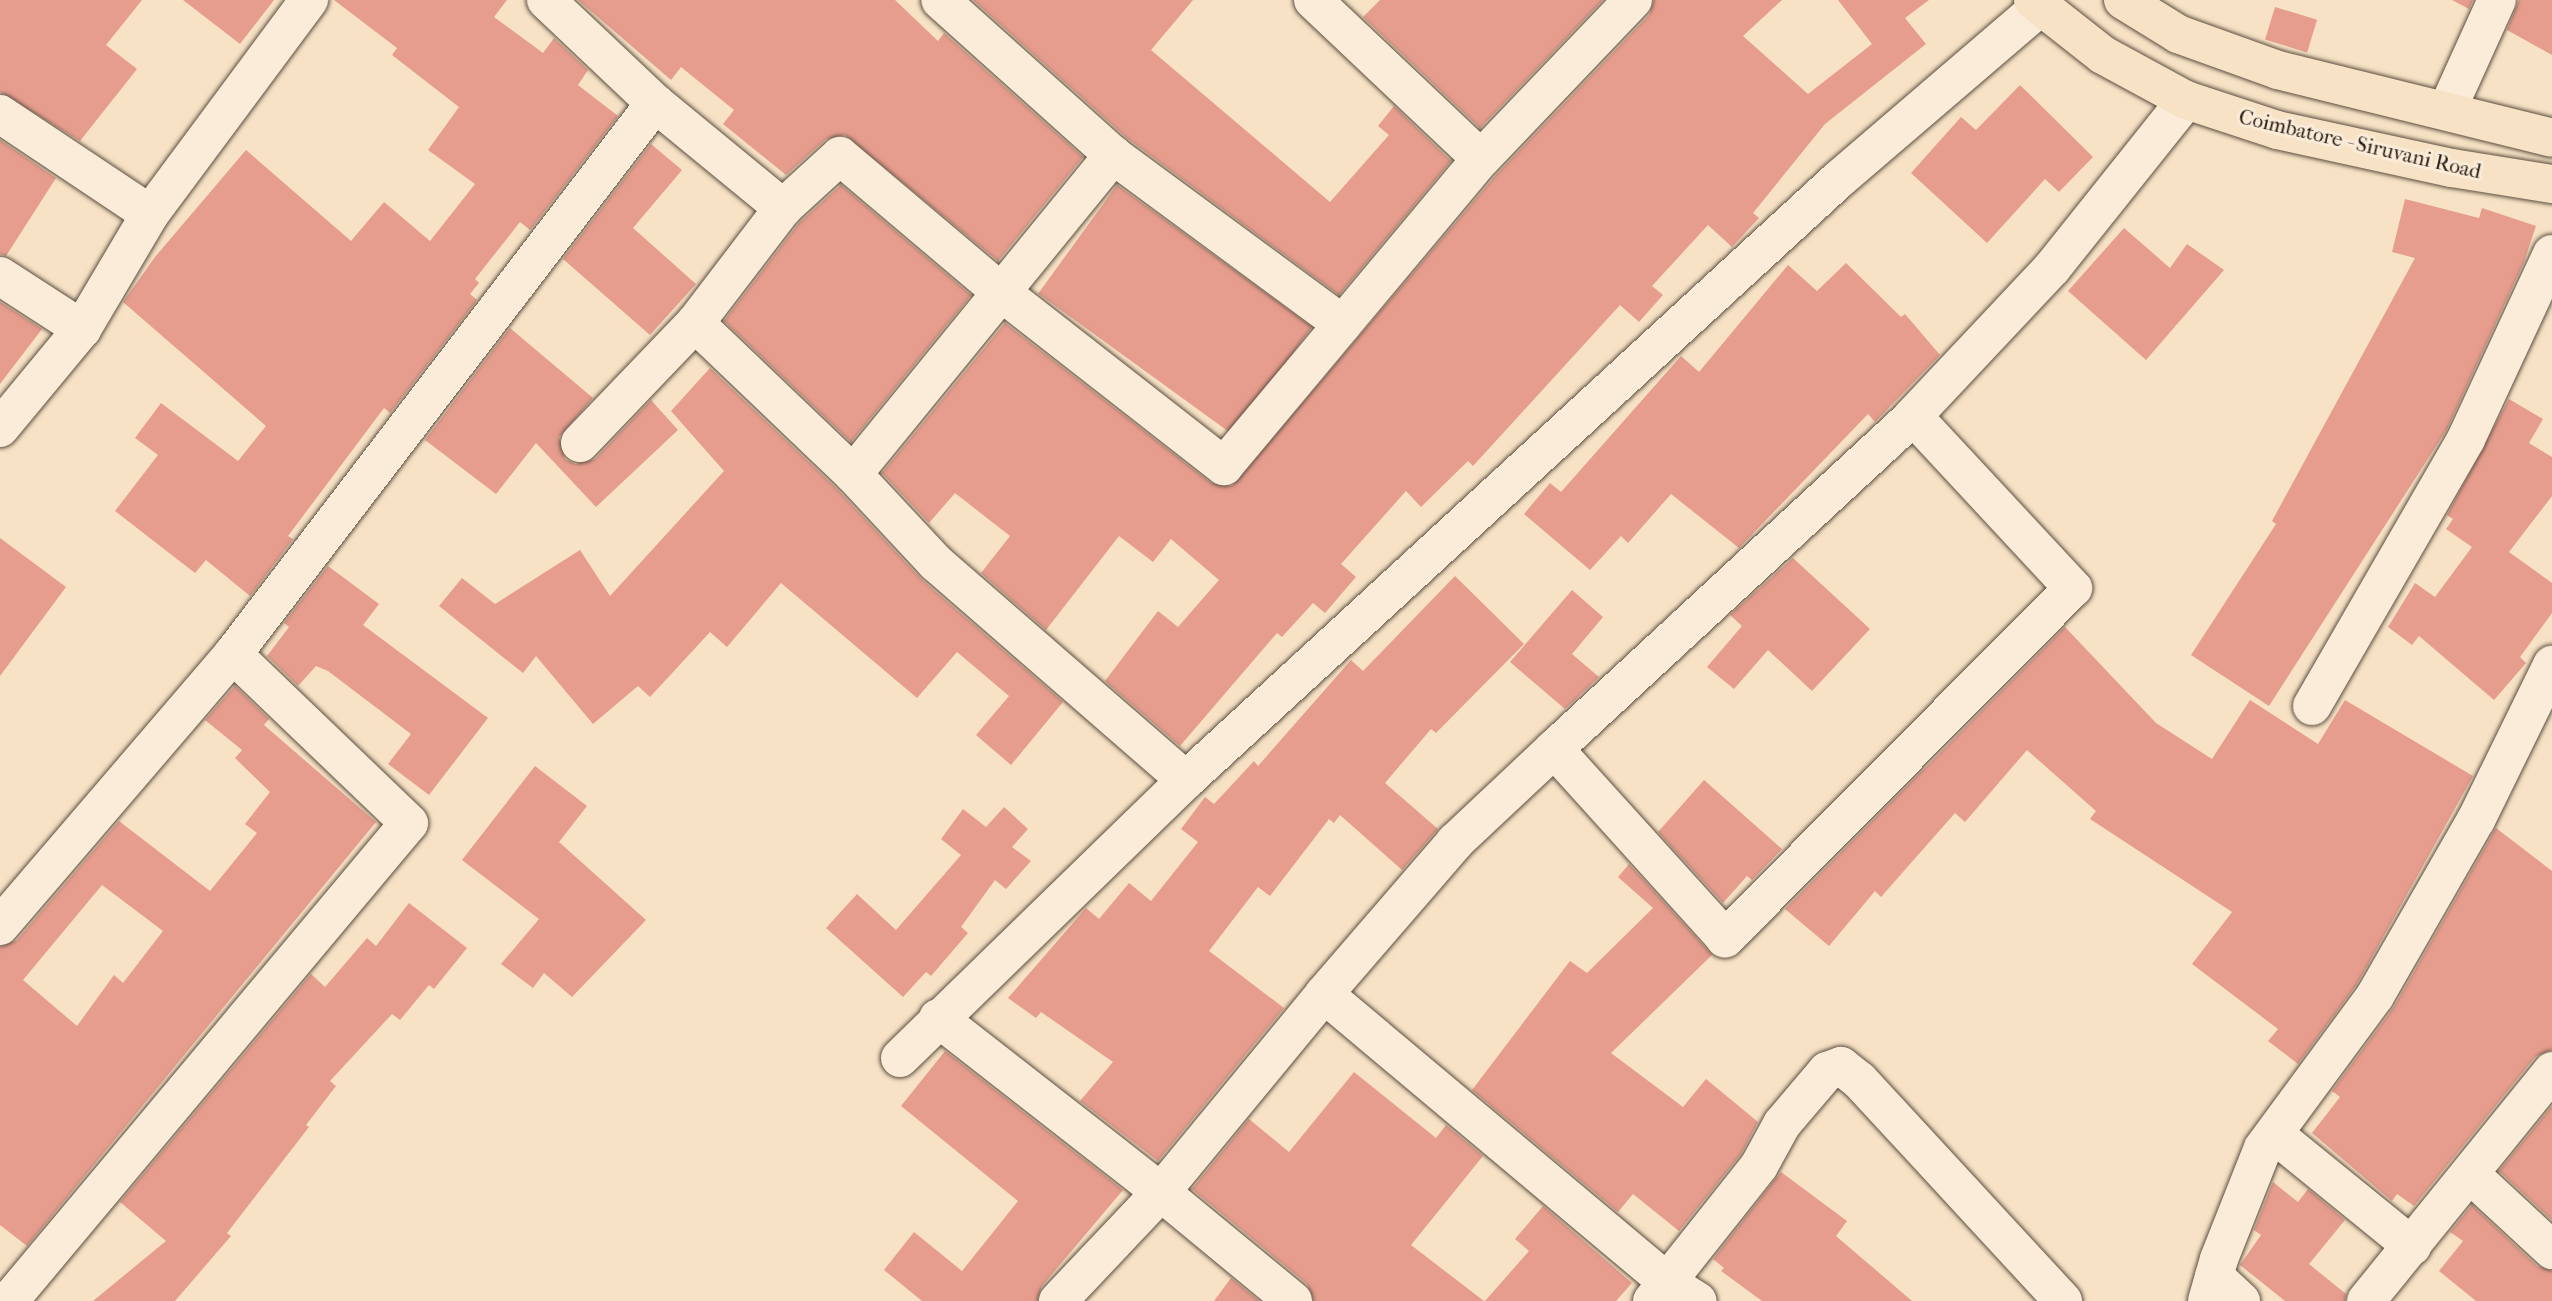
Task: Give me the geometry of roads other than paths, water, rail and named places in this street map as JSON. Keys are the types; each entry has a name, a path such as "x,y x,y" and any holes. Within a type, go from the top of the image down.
{"main road":[{"path":"2123,0 2178,34 2278,70 2552,138"},
{"name":"Coimbatore - Siruvani Road","path":"2036,4 2103,55 2186,100 2277,130 2452,168 2552,184"}],"street":[{"path":"0,428 82,329 150,215 309,0"},
{"path":"546,0 655,103 783,208"},
{"path":"940,0 1113,155 1342,324"},
{"path":"1312,0 1481,159"},
{"path":"580,443 695,323 783,208 841,156 1001,292 1224,466 1481,159 1633,0"},
{"path":"2447,110 2497,0"},
{"path":"900,1058 938,1018 1186,780 1838,180 2036,4"},
{"path":"1058,1301 1161,1192 1324,994 1455,842 1913,416 2052,268 2186,100"},
{"path":"0,926 233,653 655,103"},
{"path":"0,114 150,215"},
{"path":"853,474 1113,155"},
{"path":"2312,706 2466,439 2552,254"},
{"path":"0,275 82,329"},
{"path":"695,323 853,474 936,563 1186,780"},
{"path":"1554,749 1725,938 2073,588 1913,416"},
{"path":"9,1301 409,823 233,653"},
{"path":"2221,1292 2263,1148 2375,996 2476,820 2552,665"},
{"path":"1324,994 1672,1295 1759,1166 1782,1124 1827,1071 1841,1066 1859,1080 2063,1301"},
{"path":"938,1018 1161,1192 1293,1301"},
{"path":"2366,1301 2552,1071"},
{"path":"2274,1134 2412,1246"},
{"path":"2470,1174 2552,1250"}]}
